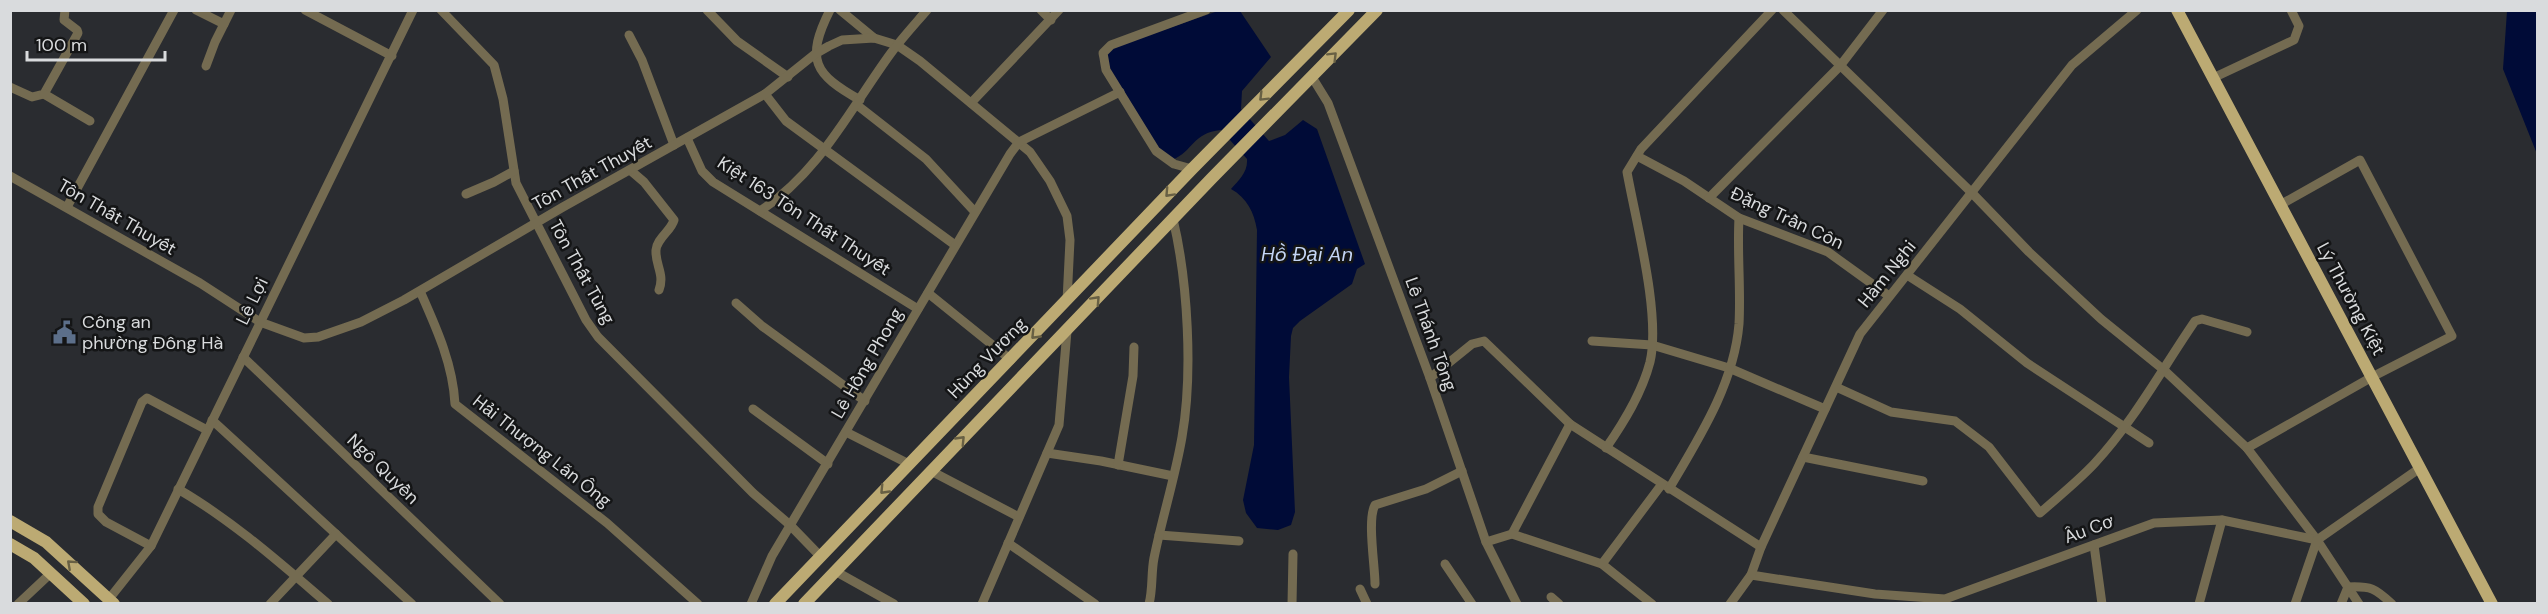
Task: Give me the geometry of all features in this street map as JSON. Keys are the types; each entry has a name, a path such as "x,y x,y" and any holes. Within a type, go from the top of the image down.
{"main road":[{"path":"1312,76 1297,62 1349,10"},
{"path":"804,603 1238,151 1377,10"},
{"name":"Lý Thường Kiệt","path":"2177,10 2492,603"},
{"name":"Hùng Vương","path":"775,603 1297,62"},
{"path":"1067,301 1067,331"},
{"path":"912,461 931,471"},
{"path":"10,521 45,542 109,602"},
{"path":"10,544 34,558 84,603"},
{"path":"821,557 836,571"}],"street":[{"path":"44,94 78,33 78,30 64,20 65,10"},
{"path":"67,207 174,10"},
{"path":"196,10 224,24"},
{"path":"207,66 231,10"},
{"path":"305,10 392,56"},
{"name":"Lê Lợi","path":"109,602 151,546 414,10"},
{"name":"Tôn Thất Tùng","path":"441,10 494,65 503,99 516,183 573,298 598,337 753,493 790,525 821,557"},
{"path":"707,10 737,41 788,77"},
{"path":"830,10 815,54 824,75 926,159 975,212"},
{"path":"840,10 874,38"},
{"path":"760,211 797,182 824,150 897,45 927,10"},
{"path":"1041,10 1051,20"},
{"path":"971,103 1059,10"},
{"path":"1192,169 1174,164 1156,151 1120,92 1103,60 1103,53 1110,45 1206,10"},
{"path":"1606,448 1624,423 1638,396 1650,362 1652,345 1652,319 1627,172 1637,156 1772,10"},
{"path":"1783,10 2045,267 2101,319 2164,370 2247,448 2317,540 2359,603"},
{"path":"1709,198 1840,66 1883,10"},
{"name":"Hàm Nghi","path":"1730,603 1752,575 1761,548 1860,334 2072,65 2137,10"},
{"path":"2213,78 2294,40 2300,26 2291,10"},
{"path":"629,35 642,60 674,145"},
{"name":"Tôn Thất Thuyết","path":"10,176 200,283 260,322 304,338 318,337 361,322 420,291 765,94 815,54 842,40 874,38 897,45 1030,152 1050,181 1067,216 1070,240 1067,301"},
{"name":"Lê Thánh Tông","path":"1312,76 1328,103 1430,378 1486,542 1517,603"},
{"path":"10,87 32,97 44,94 90,121"},
{"path":"1019,142 1120,92"},
{"path":"765,94 786,121 955,245"},
{"name":"Kiệt 163 Tôn Thất Thuyết","path":"687,138 702,171 713,182 918,309"},
{"name":"Lê Hồng Phong","path":"751,603 772,556 790,525 955,245 1019,142"},
{"name":"Đặng Trần Côn","path":"1637,156 1684,181 1739,218 1828,252 1889,296"},
{"path":"2247,448 2372,377 2452,336 2360,160 2280,205"},
{"path":"630,170 644,182 674,220 673,225 661,238 656,248 662,279 659,290"},
{"path":"465,194 495,182 514,171"},
{"path":"1602,564 1666,486 1706,425 1730,368 1739,325 1739,218"},
{"path":"1149,603 1159,535 1182,438 1187,395 1181,254 1173,219"},
{"path":"1907,275 1960,309 2027,363 2149,443"},
{"name":"Hải Thượng Lãn Ông","path":"420,291 446,355 452,377 455,404 540,473 607,523 698,603"},
{"path":"928,293 1011,360"},
{"path":"736,303 762,326 865,400"},
{"path":"1836,387 1891,412 1955,420 1989,447 2040,513 2094,464 2124,428 2198,320 2247,332"},
{"path":"982,603 1059,425 1067,331"},
{"path":"1430,378 1472,344 1484,341 1570,424 1761,548"},
{"path":"1592,341 1652,345 1730,368 1825,409"},
{"path":"1118,465 1133,376 1134,347"},
{"name":"Ngô Quyền","path":"243,357 500,603"},
{"path":"151,546 106,522 98,514 98,507 142,402 147,398 207,430"},
{"path":"753,409 828,464"},
{"path":"212,420 412,603"},
{"path":"1512,534 1570,424"},
{"path":"846,432 912,461"},
{"path":"1047,453 1173,476"},
{"path":"1803,458 1923,481"},
{"path":"2295,603 2317,540 2420,468"},
{"path":"931,471 1019,517"},
{"path":"1375,584 1373,507 1379,503 1426,489 1462,471"},
{"path":"178,489 204,504 259,544 328,603"},
{"path":"2199,603 2222,520"},
{"name":"Âu Cơ","path":"1752,575 1875,594 1946,599 2154,524 2222,520 2317,540"},
{"path":"270,603 336,534"},
{"path":"1486,542 1512,534 1602,564 1641,600 1652,603"},
{"path":"1159,535 1239,541"},
{"path":"1008,543 1095,603"},
{"path":"2094,545 2102,603"},
{"path":"1292,603 1293,554"},
{"path":"1445,564 1472,603"},
{"path":"836,571 894,603"},
{"path":"18,603 51,573"},
{"path":"2341,603 2348,587"},
{"path":"2348,587 2375,589 2392,603"},
{"path":"1360,589 1367,603"},
{"path":"1551,597 1559,603"}],"water":[{"name":"Hồ Đại An","path":"1218,11 1240,11 1271,57 1242,91 1241,109 1269,141 1285,135 1303,120 1317,129 1365,264 1357,269 1352,284 1293,328 1289,377 1295,512 1291,525 1278,530 1257,528 1246,513 1243,500 1254,445 1257,230 1249,206 1231,189 1244,172 1247,159 1221,130 1199,138 1185,152 1172,160 1165,157 1100,62 1099,55 1103,51"},
{"path":"2507,11 2537,11 2537,154 2503,69"}],"place":[{"name":"Công an phường Đông Hà","path":"64,332"}]}
